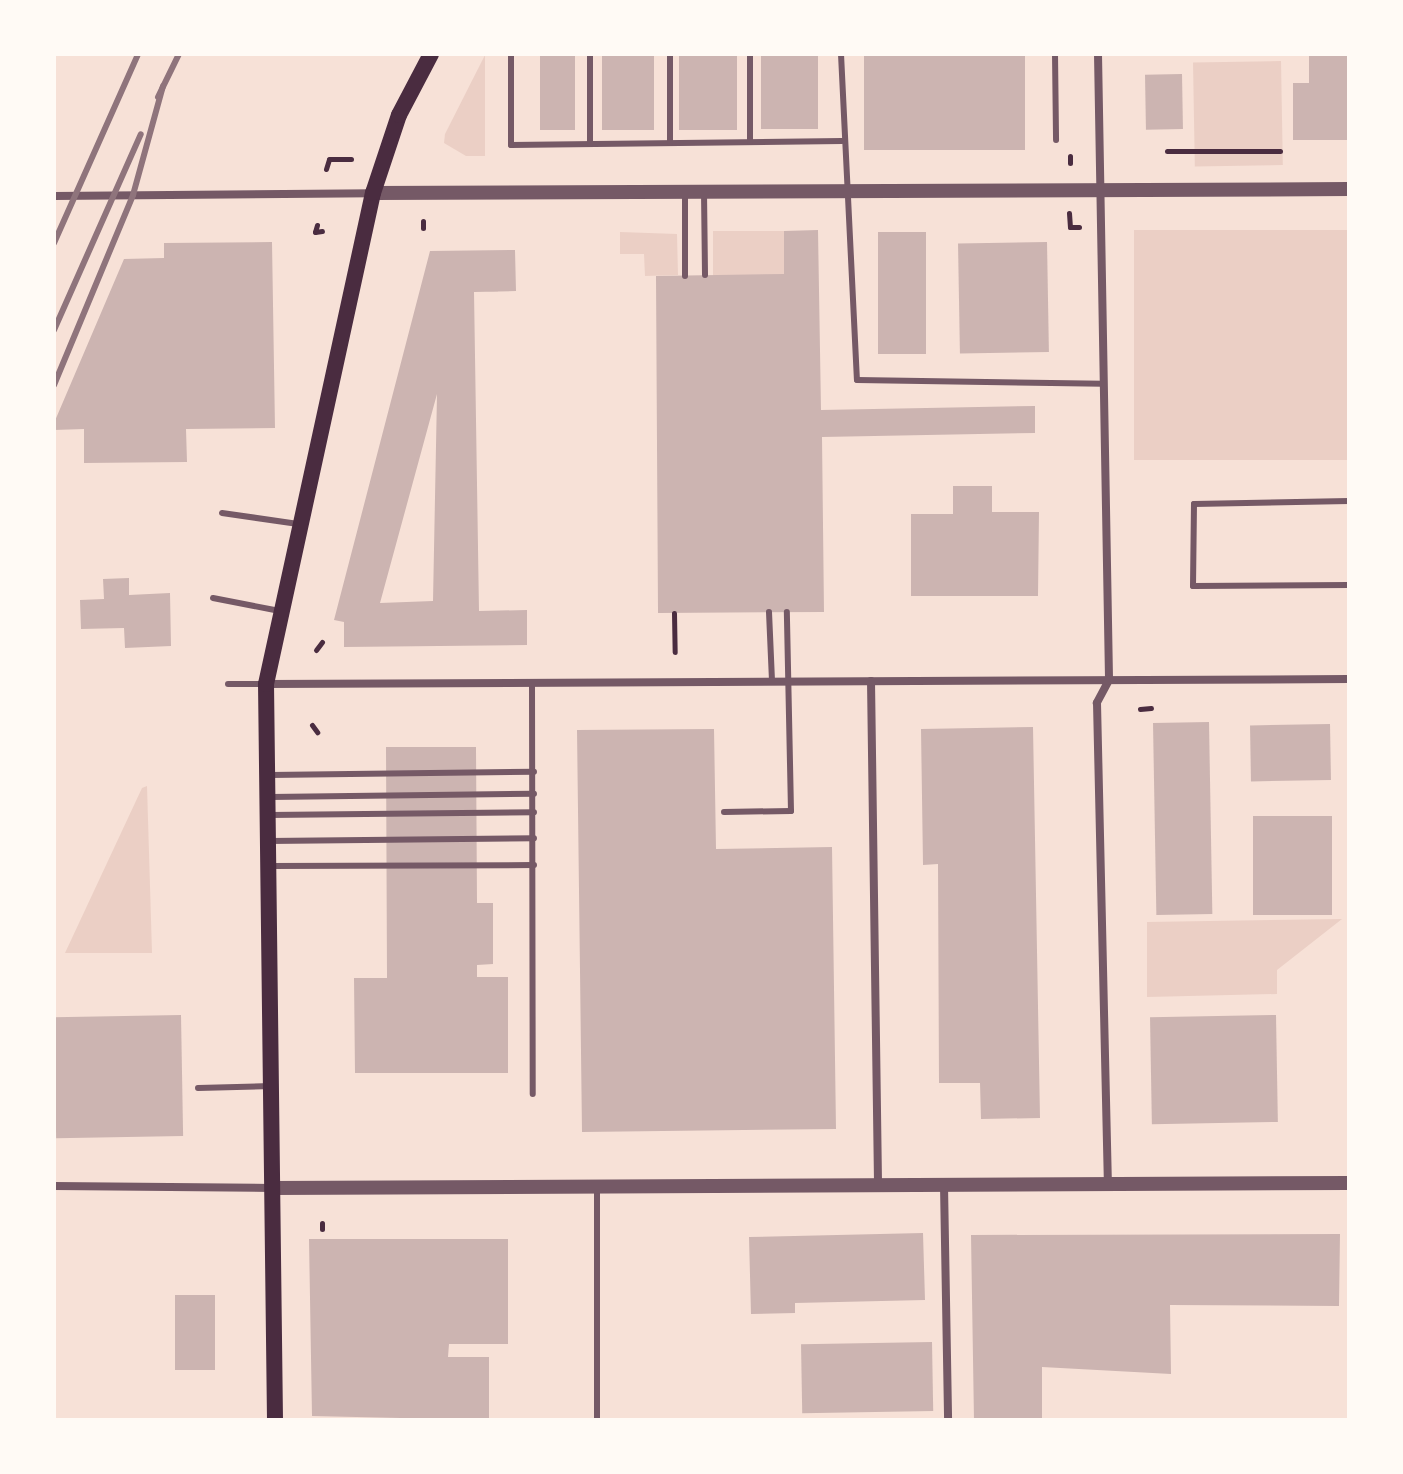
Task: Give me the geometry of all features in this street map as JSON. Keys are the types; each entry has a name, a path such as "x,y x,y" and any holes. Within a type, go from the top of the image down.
{"main road":[{"path":"275,1420 266,684 298,524 373,193 399,115 431,54"}],"street":[{"path":"1098,54 1109,680 1097,703 1108,1185"},
{"path":"54,196 1349,189"},
{"path":"266,684 1349,679"},
{"path":"871,681 878,1185"},
{"path":"54,1186 272,1188 1349,1183"},
{"path":"944,1185 948,1420"}],"lane":[{"path":"511,54 511,145 842,141"},
{"path":"590,54 590,144"},
{"path":"670,54 670,143"},
{"path":"750,54 750,142"},
{"path":"841,54 842,141 857,380 1103,384"},
{"path":"1055,54 1056,140"},
{"path":"685,192 685,276"},
{"path":"704,192 705,275"},
{"path":"1349,501 1194,504 1193,586 1349,585"},
{"path":"222,513 298,524"},
{"path":"213,598 280,611"},
{"path":"769,612 772,682"},
{"path":"724,812 791,811 791,682 787,612"},
{"path":"532,682 533,1094"},
{"path":"228,684 266,684"},
{"path":"267,775 534,772"},
{"path":"267,797 534,794"},
{"path":"267,815 534,812"},
{"path":"268,841 534,838"},
{"path":"268,866 534,865"},
{"path":"198,1088 271,1086"},
{"path":"597,1186 597,1420"}],"path":[{"path":"1167,151 1280,151"},
{"path":"326,169 329,159 351,159"},
{"path":"1069,213 1070,227 1079,227"},
{"path":"317,225 322,231"},
{"path":"674,613 675,652"},
{"path":"316,650 322,642"},
{"path":"1140,709 1151,708"},
{"path":"312,725 317,732"}],"shaded area":[{"path":"485,55 485,156 466,156 444,143 445,134"},
{"path":"1281,61 1283,165 1195,167 1193,63"},
{"path":"1134,230 1349,230 1349,460 1134,460"},
{"path":"713,231 784,231 784,276 713,276"},
{"path":"620,232 677,234 678,275 645,276 644,254 620,254"},
{"path":"147,786 152,953 65,953 142,788"},
{"path":"1342,919 1277,970 1277,994 1147,997 1147,922"}],"building":[{"path":"540,54 575,54 575,130 540,130"},
{"path":"602,54 654,54 654,130 602,130"},
{"path":"679,54 737,54 737,130 679,130"},
{"path":"761,54 818,54 818,129 761,129"},
{"path":"864,54 1025,54 1025,150 864,150"},
{"path":"1309,54 1349,54 1349,140 1293,140 1293,83 1309,83"},
{"path":"1182,74 1183,129 1146,130 1145,75"},
{"path":"818,230 821,410 1035,406 1035,433 822,437 824,612 658,613 656,276 784,274 784,231"},
{"path":"878,232 926,232 926,354 878,354"},
{"path":"272,242 275,428 186,429 187,462 84,463 84,429 54,430 54,423 124,259 164,258 164,243"},
{"path":"1047,242 1049,352 960,354 958,244"},
{"path":"515,250 516,291 474,292 479,611 527,610 527,645 344,647 344,622 334,620 430,251","holes":["437,394 433,601 380,603"]},
{"path":"953,486 992,486 992,512 1039,512 1038,596 911,596 911,514 953,514"},
{"path":"129,578 129,595 170,593 171,646 125,648 124,628 81,629 80,600 104,599 103,579"},
{"path":"1209,722 1212,914 1156,915 1153,723"},
{"path":"1330,724 1331,780 1251,781 1250,725"},
{"path":"1033,727 1040,1118 981,1119 980,1083 939,1083 938,864 923,865 921,729"},
{"path":"714,729 716,849 832,847 836,1129 582,1132 577,730"},
{"path":"386,747 476,747 477,903 493,903 493,964 477,965 477,977 508,977 508,1073 355,1073 354,978 387,978"},
{"path":"1253,816 1332,816 1332,915 1253,915"},
{"path":"181,1015 183,1136 56,1138 54,1017"},
{"path":"1276,1015 1278,1122 1152,1124 1150,1017"},
{"path":"923,1233 925,1300 795,1303 795,1313 751,1314 749,1237"},
{"path":"1340,1234 1339,1306 1170,1305 1171,1374 1042,1367 1042,1420 974,1420 971,1235"},
{"path":"309,1239 508,1239 508,1344 449,1344 448,1357 489,1357 489,1420 312,1416"},
{"path":"175,1295 215,1295 215,1370 175,1370"},
{"path":"932,1342 933,1411 802,1413 801,1344"}],"railway":[{"path":"54,243 138,54"},
{"path":"158,97 179,54"},
{"path":"54,385 133,195 163,86"},
{"path":"54,330 141,134"}]}
